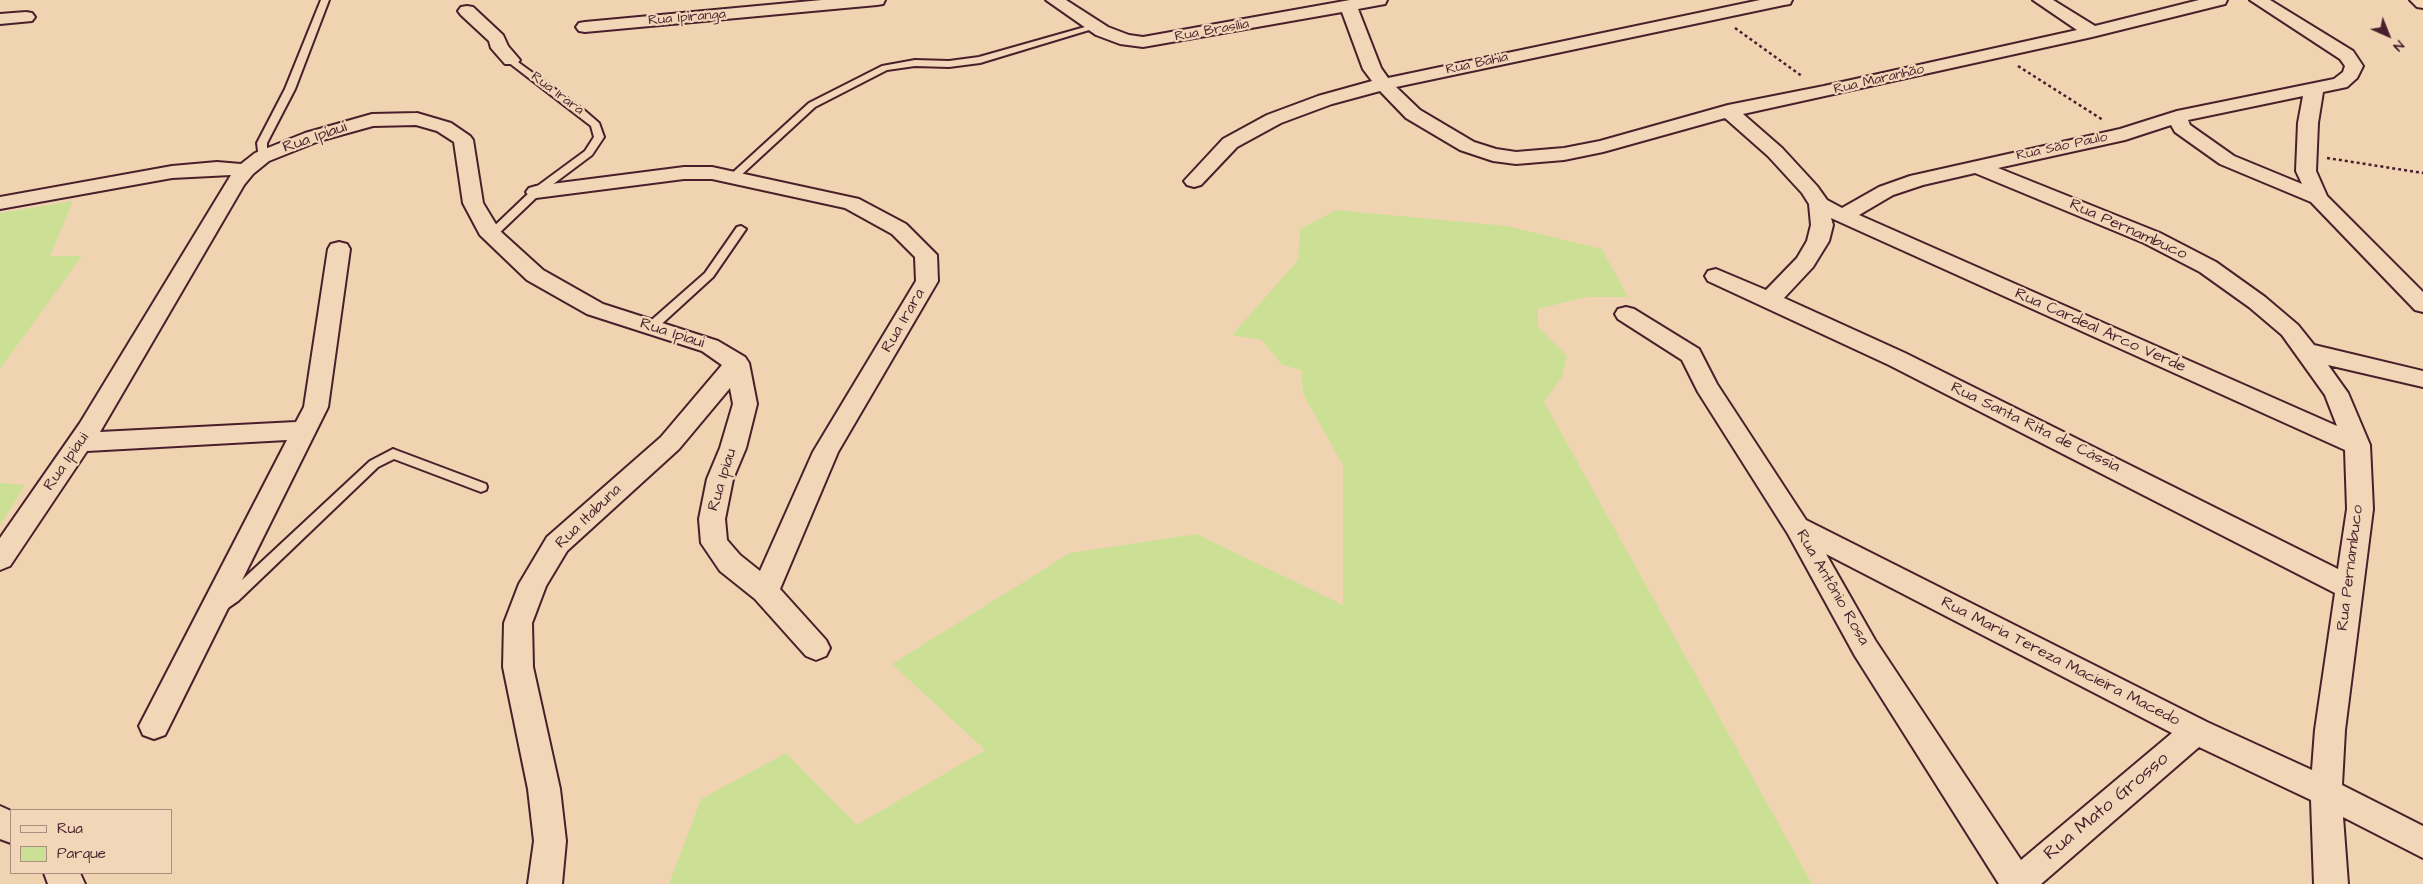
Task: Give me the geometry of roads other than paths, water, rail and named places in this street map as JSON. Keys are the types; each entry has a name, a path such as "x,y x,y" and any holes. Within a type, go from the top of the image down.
{"street":[{"name":"Rua Ipiranga","path":"586,27 878,0"},
{"name":"Rua Brasília","path":"1054,0 1095,27 1126,40 1143,42 1379,0"},
{"name":"Rua Bahia","path":"1194,182 1230,143 1274,119 1325,100 1384,84 1716,9 1784,0"},
{"path":"2041,0 2092,32"},
{"name":"Rua Maranhão","path":"1384,84 1394,97 1413,114 1467,146 1492,155 1516,158 1564,154 1603,146 1728,111 1824,92 2092,32 2219,0"},
{"name":"Rua São Paulo","path":"1843,216 1886,191 1917,180 2125,134 2177,118 2340,83 2351,74 2354,66 2347,55 2258,0"},
{"path":"2418,0 2423,2"},
{"path":"1348,6 1372,70 1384,84"},
{"path":"467,11 497,39 500,48 512,60"},
{"path":"0,19 26,17"},
{"path":"2314,89 2308,123 2306,171 2318,198 2344,227 2423,305"},
{"path":"1728,111 1775,152 1810,190 1818,204 1822,225 1818,241 1805,262 1769,301"},
{"path":"2177,118 2182,128 2227,160 2318,198"},
{"name":"Rua Ipiaui","path":"0,558 80,442 235,183 254,164 312,136 372,120 417,119 444,127 463,140 473,203 491,234 535,275 595,309 710,346 738,363"},
{"path":"0,203 172,172 254,164"},
{"name":"Rua Pernambuco","path":"1975,166 2152,238 2208,267 2257,302 2290,330 2308,352 2336,393 2357,445 2360,509 2330,730 2326,792 2331,884"},
{"name":"Rua Irara","path":"536,192 684,173 712,172 852,203 899,229 926,255 927,281 826,452 765,591"},
{"path":"1818,204 1843,216"},
{"name":"Rua Cardeal Arco Verde","path":"1843,216 2357,445"},
{"path":"154,726 316,407 339,250"},
{"name":"Rua Santa Rita de Cássia","path":"1716,276 1897,359 2132,476 2350,588"},
{"name":"Rua Antônio Rosa","path":"1626,314 1691,354 1706,386 1797,527 1865,648 2018,884"},
{"path":"2308,352 2423,380"},
{"name":"Rua Ipiau","path":"738,363 745,404 733,448 720,479 712,519 714,542 730,563 765,591 816,648"},
{"name":"Rua Itabuna","path":"545,884 550,841 544,789 518,666 518,623 533,584 558,544 670,443 738,363"},
{"path":"80,442 304,430"},
{"name":"Rua Maria Tereza Macieira Macedo","path":"1797,527 2196,731 2326,792 2423,843"},
{"name":"Rua Mato Grosso","path":"2018,884 2196,731"}],"lane":[{"path":"254,164 262,143 290,89 325,0"},
{"path":"734,176 812,106 885,68 915,63 949,64 980,60 1095,27"},
{"name":"Rua Irara","path":"491,234 536,192 589,153 599,137 596,125 512,60"},
{"path":"651,327 708,275 741,230"},
{"path":"213,610 233,597 374,464 392,454 481,487"}]}
